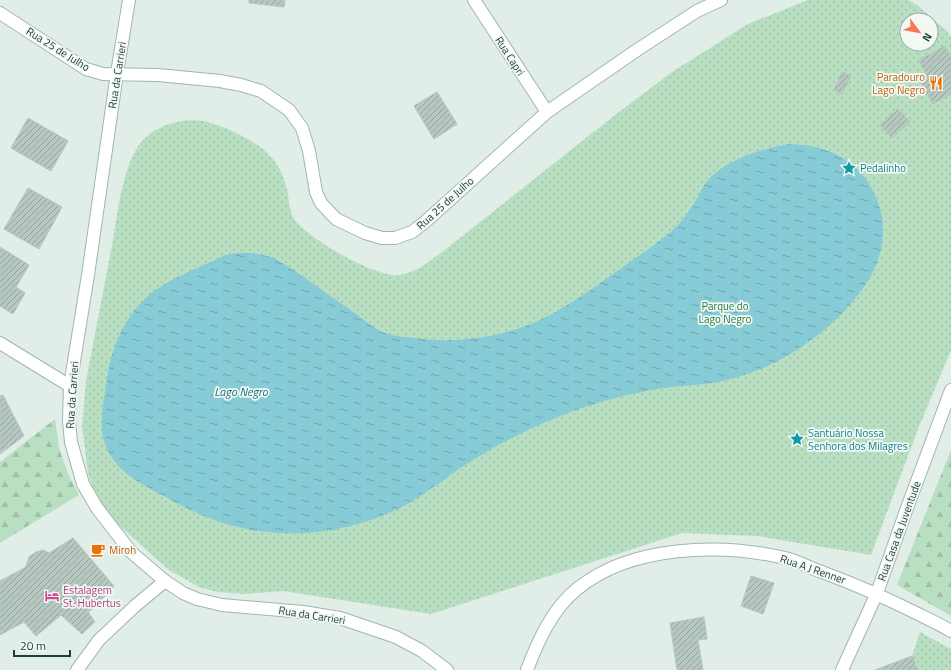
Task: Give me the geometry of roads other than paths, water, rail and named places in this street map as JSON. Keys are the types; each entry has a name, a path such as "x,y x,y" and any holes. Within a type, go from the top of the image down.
{"street":[{"name":"Rua da Carrieri","path":"129,0 70,386 69,425 71,442 83,484 97,508 131,552 165,581 183,593 197,599 222,605 302,612 340,618 396,637 422,651 447,670"},
{"name":"Rua Capri","path":"474,0 547,112"},
{"name":"Rua 25 de Julho","path":"0,13 86,69 103,74 117,73 158,75 220,81 242,85 261,91 289,110 302,128 309,150 316,192 327,211 336,219 348,226 365,233 382,238 395,238 412,232 421,226 547,112 636,50 697,11 721,0"},
{"path":"0,343 70,386"},
{"name":"Rua Casa da Juventude","path":"842,670 877,594 951,390"},
{"name":"Rua A J Renner","path":"527,670 545,628 576,589 598,574 630,561 662,554 700,550 740,550 787,559 853,583 951,631"},
{"path":"77,670 99,640 135,606 165,581"}],"water":[{"name":"Lago Negro","path":"791,144 819,148 844,159 855,167 872,188 878,202 883,226 883,238 881,250 873,273 859,294 845,310 814,338 778,361 759,370 718,382 672,387 629,395 600,402 572,412 534,427 499,445 465,465 411,502 366,522 334,530 301,533 268,532 236,527 206,517 177,503 128,475 121,469 109,453 105,444 102,428 103,403 109,368 119,335 138,307 154,291 173,279 195,269 226,255 250,253 262,255 274,258 284,264 373,327 388,334 434,340 471,339 490,336 508,332 543,319 582,295 650,248 678,225 692,207 703,187 719,170 742,157 767,149"}],"place":[{"name":"Paradouro Lago Negro","path":"936,83"},
{"name":"Pedalinho","path":"849,168"},
{"name":"Santuário Nossa Senhora dos Milagres","path":"797,439"},
{"name":"Miroh","path":"98,550"},
{"name":"Estalagem St. Hubertus","path":"52,596"}],"park label":[{"name":"Parque do Lago Negro","path":"725,312"}]}
